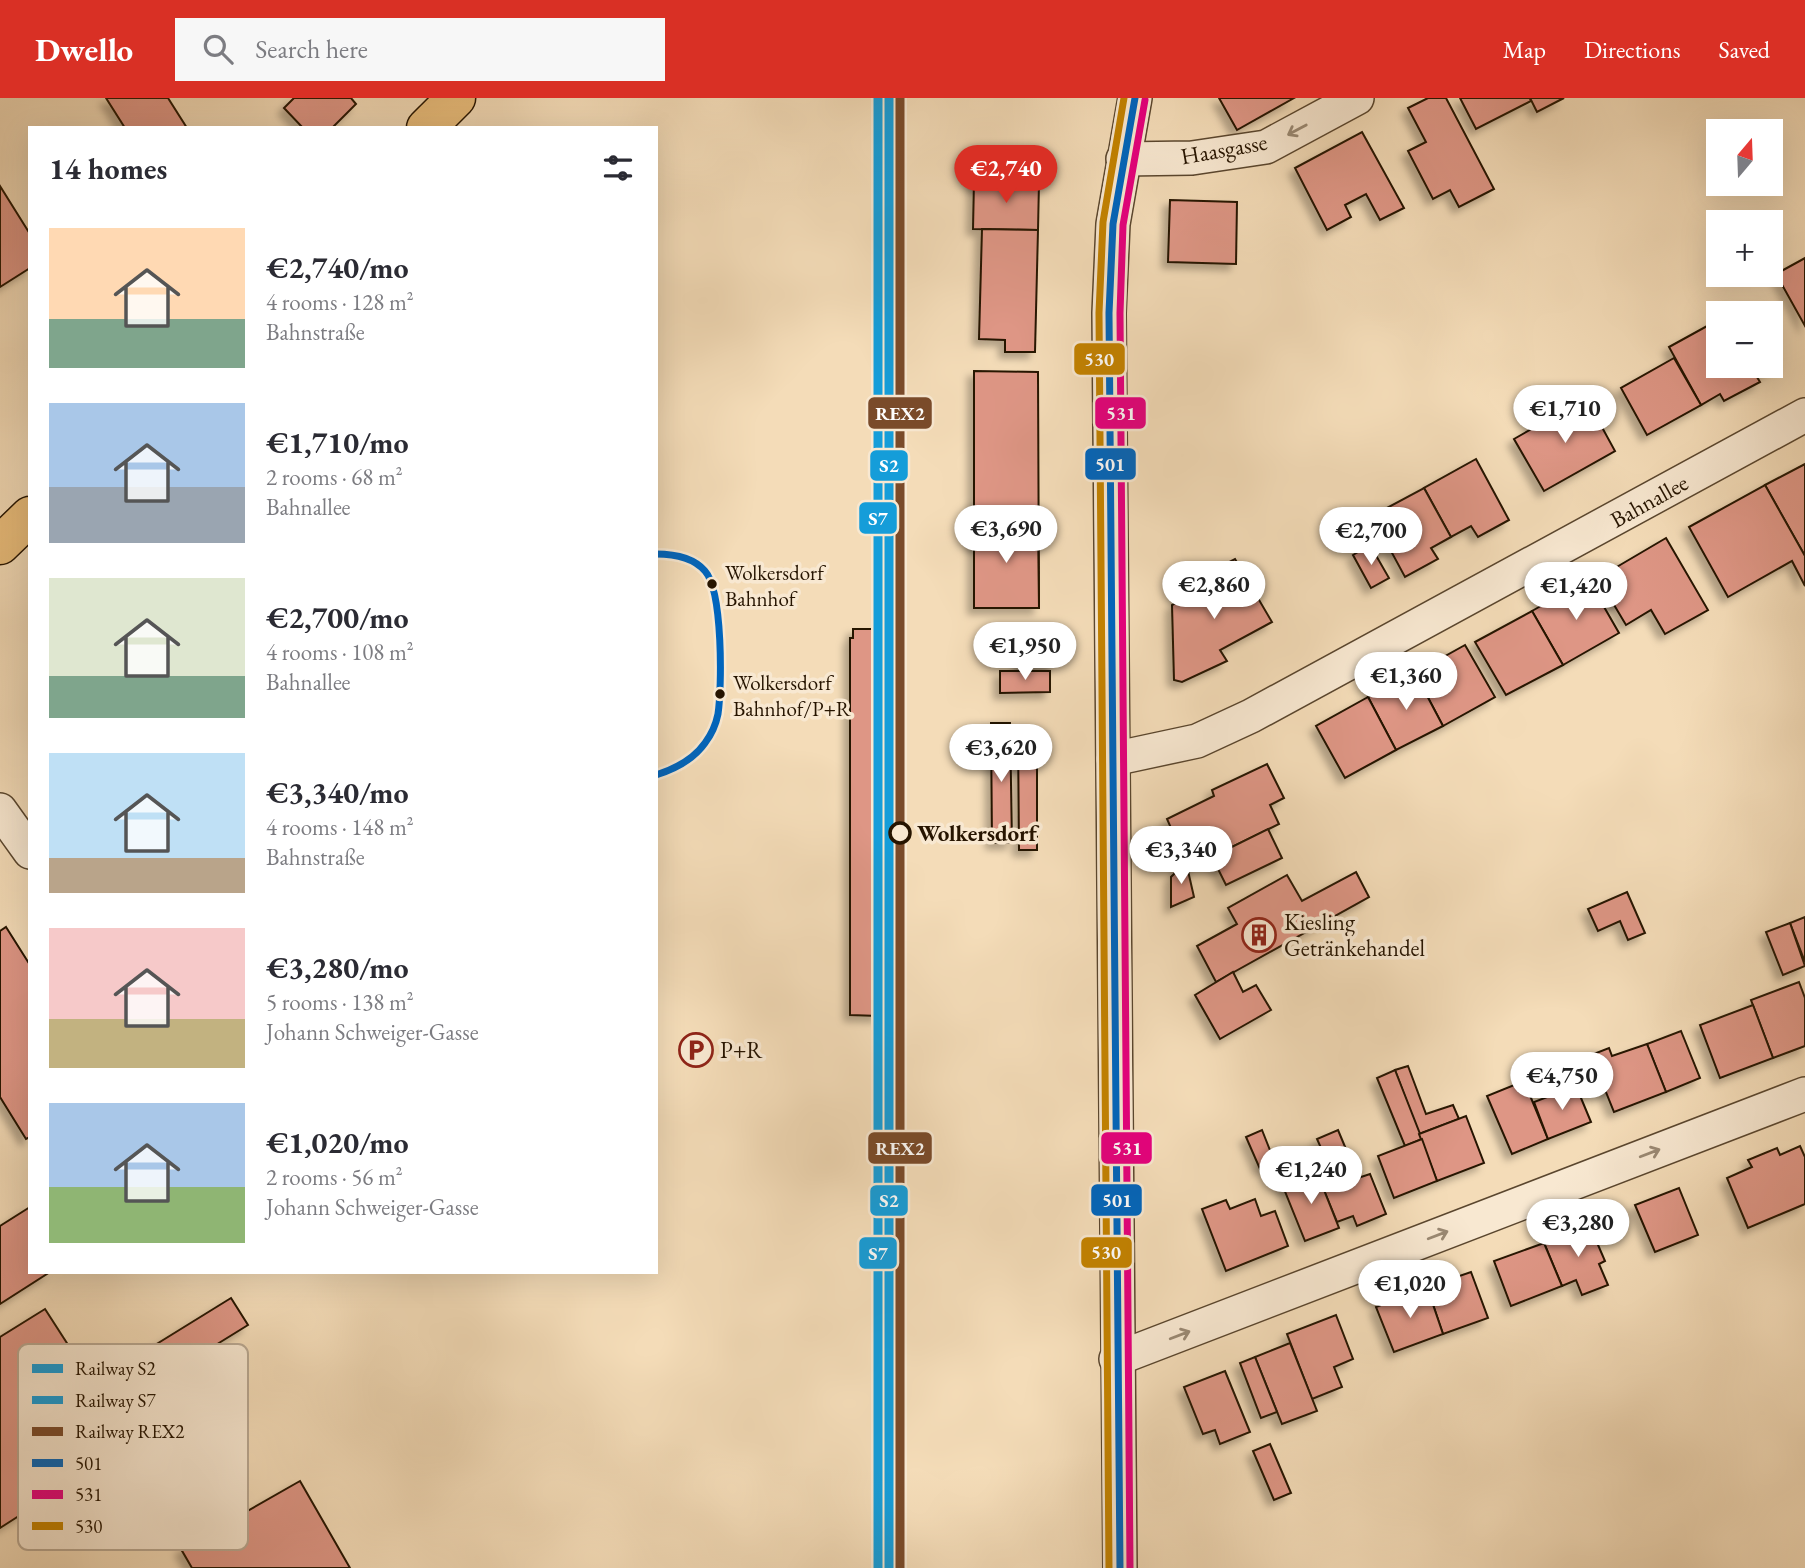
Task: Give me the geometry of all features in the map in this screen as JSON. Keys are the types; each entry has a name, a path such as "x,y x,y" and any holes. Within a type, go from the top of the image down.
{"main road":[{"path":"428,126 456,98"},
{"path":"0,545 28,518"}],"street":[{"path":"1120,1568 1116,1359 1109,313 1113,224 1135,98"},
{"name":"Haasgasse","path":"1123,159 1192,158 1266,147 1357,98"},
{"name":"Bahnallee","path":"1113,759 1197,741 1251,716 1805,415"},
{"path":"0,810 28,849"},
{"path":"1116,1359 1805,1094"}],"building":[{"path":"106,98 168,98 186,126 124,126"},
{"path":"294,98 351,98 356,104 334,126 301,126 284,108"},
{"path":"1219,98 1294,98 1237,130"},
{"path":"1428,98 1446,98 1494,189 1459,207 1450,190 1433,199 1408,151 1426,142 1408,108"},
{"path":"1460,98 1530,98 1531,101 1476,129"},
{"path":"1530,98 1564,98 1537,112"},
{"path":"1362,132 1404,208 1380,220 1366,194 1345,205 1351,217 1327,230 1295,168"},
{"path":"974,181 1039,182 1038,230 973,229"},
{"path":"0,186 28,231 28,269 0,287"},
{"path":"1170,200 1237,202 1236,264 1168,262"},
{"path":"982,229 1038,230 1035,352 1005,352 1005,340 979,339"},
{"path":"1805,258 1805,326 1783,287 1783,270"},
{"path":"1706,327 1706,378 1758,378 1760,382 1724,401 1720,394 1701,405 1669,347"},
{"path":"1674,358 1701,405 1647,435 1621,388"},
{"path":"974,371 1038,372 1039,608 974,608"},
{"path":"1586,398 1615,451 1544,491 1514,439"},
{"path":"1476,459 1509,520 1478,537 1471,526 1451,537 1424,488"},
{"path":"1805,464 1805,556 1765,485"},
{"path":"1765,485 1805,556 1805,586 1792,561 1728,597 1689,527"},
{"path":"1424,488 1451,537 1431,548 1438,559 1405,577 1372,516"},
{"path":"974,521 1038,522 1039,608 974,608"},
{"path":"1666,538 1708,610 1665,634 1651,610 1626,625 1598,578"},
{"path":"1370,545 1389,578 1371,588 1353,555"},
{"path":"1235,559 1272,622 1220,650 1227,661 1182,682 1174,680 1172,605 1209,585 1204,575"},
{"path":"1588,579 1619,633 1563,665 1532,611"},
{"path":"1532,611 1563,665 1506,695 1475,642"},
{"path":"853,629 875,629 875,668 879,669 879,1016 850,1015 850,638 853,638"},
{"path":"1019,629 1053,629 1054,666 1020,667"},
{"path":"1465,645 1495,697 1443,726 1415,673"},
{"path":"1000,671 1050,671 1050,692 1000,693"},
{"path":"1415,673 1443,726 1396,750 1368,697"},
{"path":"1368,697 1396,750 1345,778 1316,726"},
{"path":"991,723 1010,723 1012,843 992,843"},
{"path":"1018,734 1037,734 1037,850 1019,850"},
{"path":"1267,764 1284,798 1270,805 1279,824 1228,849 1225,843 1186,862 1167,819 1214,796 1212,790"},
{"path":"1268,829 1282,858 1226,885 1209,851 1225,843 1228,849"},
{"path":"1186,862 1194,897 1171,907 1171,877"},
{"name":"Kiesling Getränkehandel","path":"1356,872 1369,897 1216,982 1197,946 1237,924 1228,908 1287,875 1302,901"},
{"path":"1627,892 1645,933 1628,940 1620,921 1598,931 1588,909"},
{"path":"1805,917 1805,962 1790,923"},
{"path":"1790,923 1805,966 1783,975 1766,932"},
{"path":"6,927 28,962 26,1139 0,1097 0,931"},
{"path":"1233,972 1243,992 1256,985 1271,1010 1220,1039 1195,995"},
{"path":"1799,982 1805,998 1805,1046 1773,1058 1751,1000"},
{"path":"1753,1005 1773,1058 1720,1078 1700,1025"},
{"path":"1681,1031 1700,1078 1666,1092 1647,1044"},
{"path":"1647,1044 1666,1092 1614,1112 1591,1055 1609,1048 1612,1056"},
{"path":"1408,1066 1426,1114 1453,1105 1459,1119 1419,1134 1395,1070"},
{"path":"1395,1070 1422,1139 1405,1146 1377,1078"},
{"path":"1524,1081 1548,1139 1512,1154 1487,1096"},
{"path":"1576,1086 1591,1122 1548,1139 1534,1102"},
{"path":"1466,1116 1484,1163 1437,1181 1419,1134"},
{"path":"1262,1130 1275,1163 1260,1169 1246,1137"},
{"path":"1338,1130 1358,1178 1370,1174 1386,1214 1357,1226 1353,1216 1337,1222 1321,1183 1334,1177 1317,1139"},
{"path":"1422,1139 1437,1181 1394,1198 1378,1156"},
{"path":"1800,1146 1805,1157 1805,1204 1748,1228 1727,1178 1752,1167 1748,1160 1777,1148 1780,1155"},
{"path":"1316,1170 1339,1228 1305,1241 1282,1184"},
{"path":"1679,1188 1698,1235 1655,1252 1635,1205"},
{"path":"1255,1199 1261,1216 1275,1211 1288,1246 1226,1271 1202,1209 1226,1200 1230,1209"},
{"path":"28,1208 28,1274 47,1274 0,1304 0,1226"},
{"path":"1589,1224 1605,1261 1599,1264 1608,1285 1582,1295 1576,1280 1562,1286 1544,1243"},
{"path":"1544,1243 1562,1286 1511,1306 1494,1261"},
{"path":"1471,1272 1488,1318 1443,1334 1427,1287"},
{"path":"1427,1287 1443,1334 1394,1352 1376,1307"},
{"path":"231,1298 248,1325 217,1344 157,1344"},
{"path":"45,1309 68,1344 18,1344 18,1516 0,1528 0,1337"},
{"path":"1336,1315 1353,1359 1334,1367 1342,1387 1312,1399 1287,1334"},
{"path":"1290,1343 1317,1411 1282,1424 1255,1357"},
{"path":"1255,1357 1277,1412 1261,1418 1240,1363"},
{"path":"1225,1371 1250,1432 1220,1444 1215,1430 1203,1434 1184,1387"},
{"path":"1270,1444 1291,1493 1274,1500 1253,1451"},
{"path":"300,1481 350,1568 192,1568 182,1550 248,1550 248,1511"}],"rail line":[{"name":"S7","path":"878,98 878,1568"},
{"name":"S2","path":"889,98 889,1568"},
{"name":"REX2","path":"900,98 900,1568"}],"transit line":[{"name":"530","path":"1109,1568 1099,313 1103,222 1124,98"},
{"name":"501","path":"1120,1568 1109,313 1113,224 1135,98"},
{"name":"531","path":"1130,1568 1120,313 1123,225 1145,100"},
{"name":"501","path":"658,554 683,557 695,562 705,571 715,598 720,662 718,714 709,736 689,759 658,774"}],"place":[{"name":"Wolkersdorf Bahnhof","path":"712,584"},
{"name":"Wolkersdorf Bahnhof/P+R","path":"720,694"},
{"name":"Wolkersdorf","path":"900,833"},
{"name":"Kiesling Getränkehandel","path":"1259,935"},
{"name":"P+R","path":"696,1050"}]}
